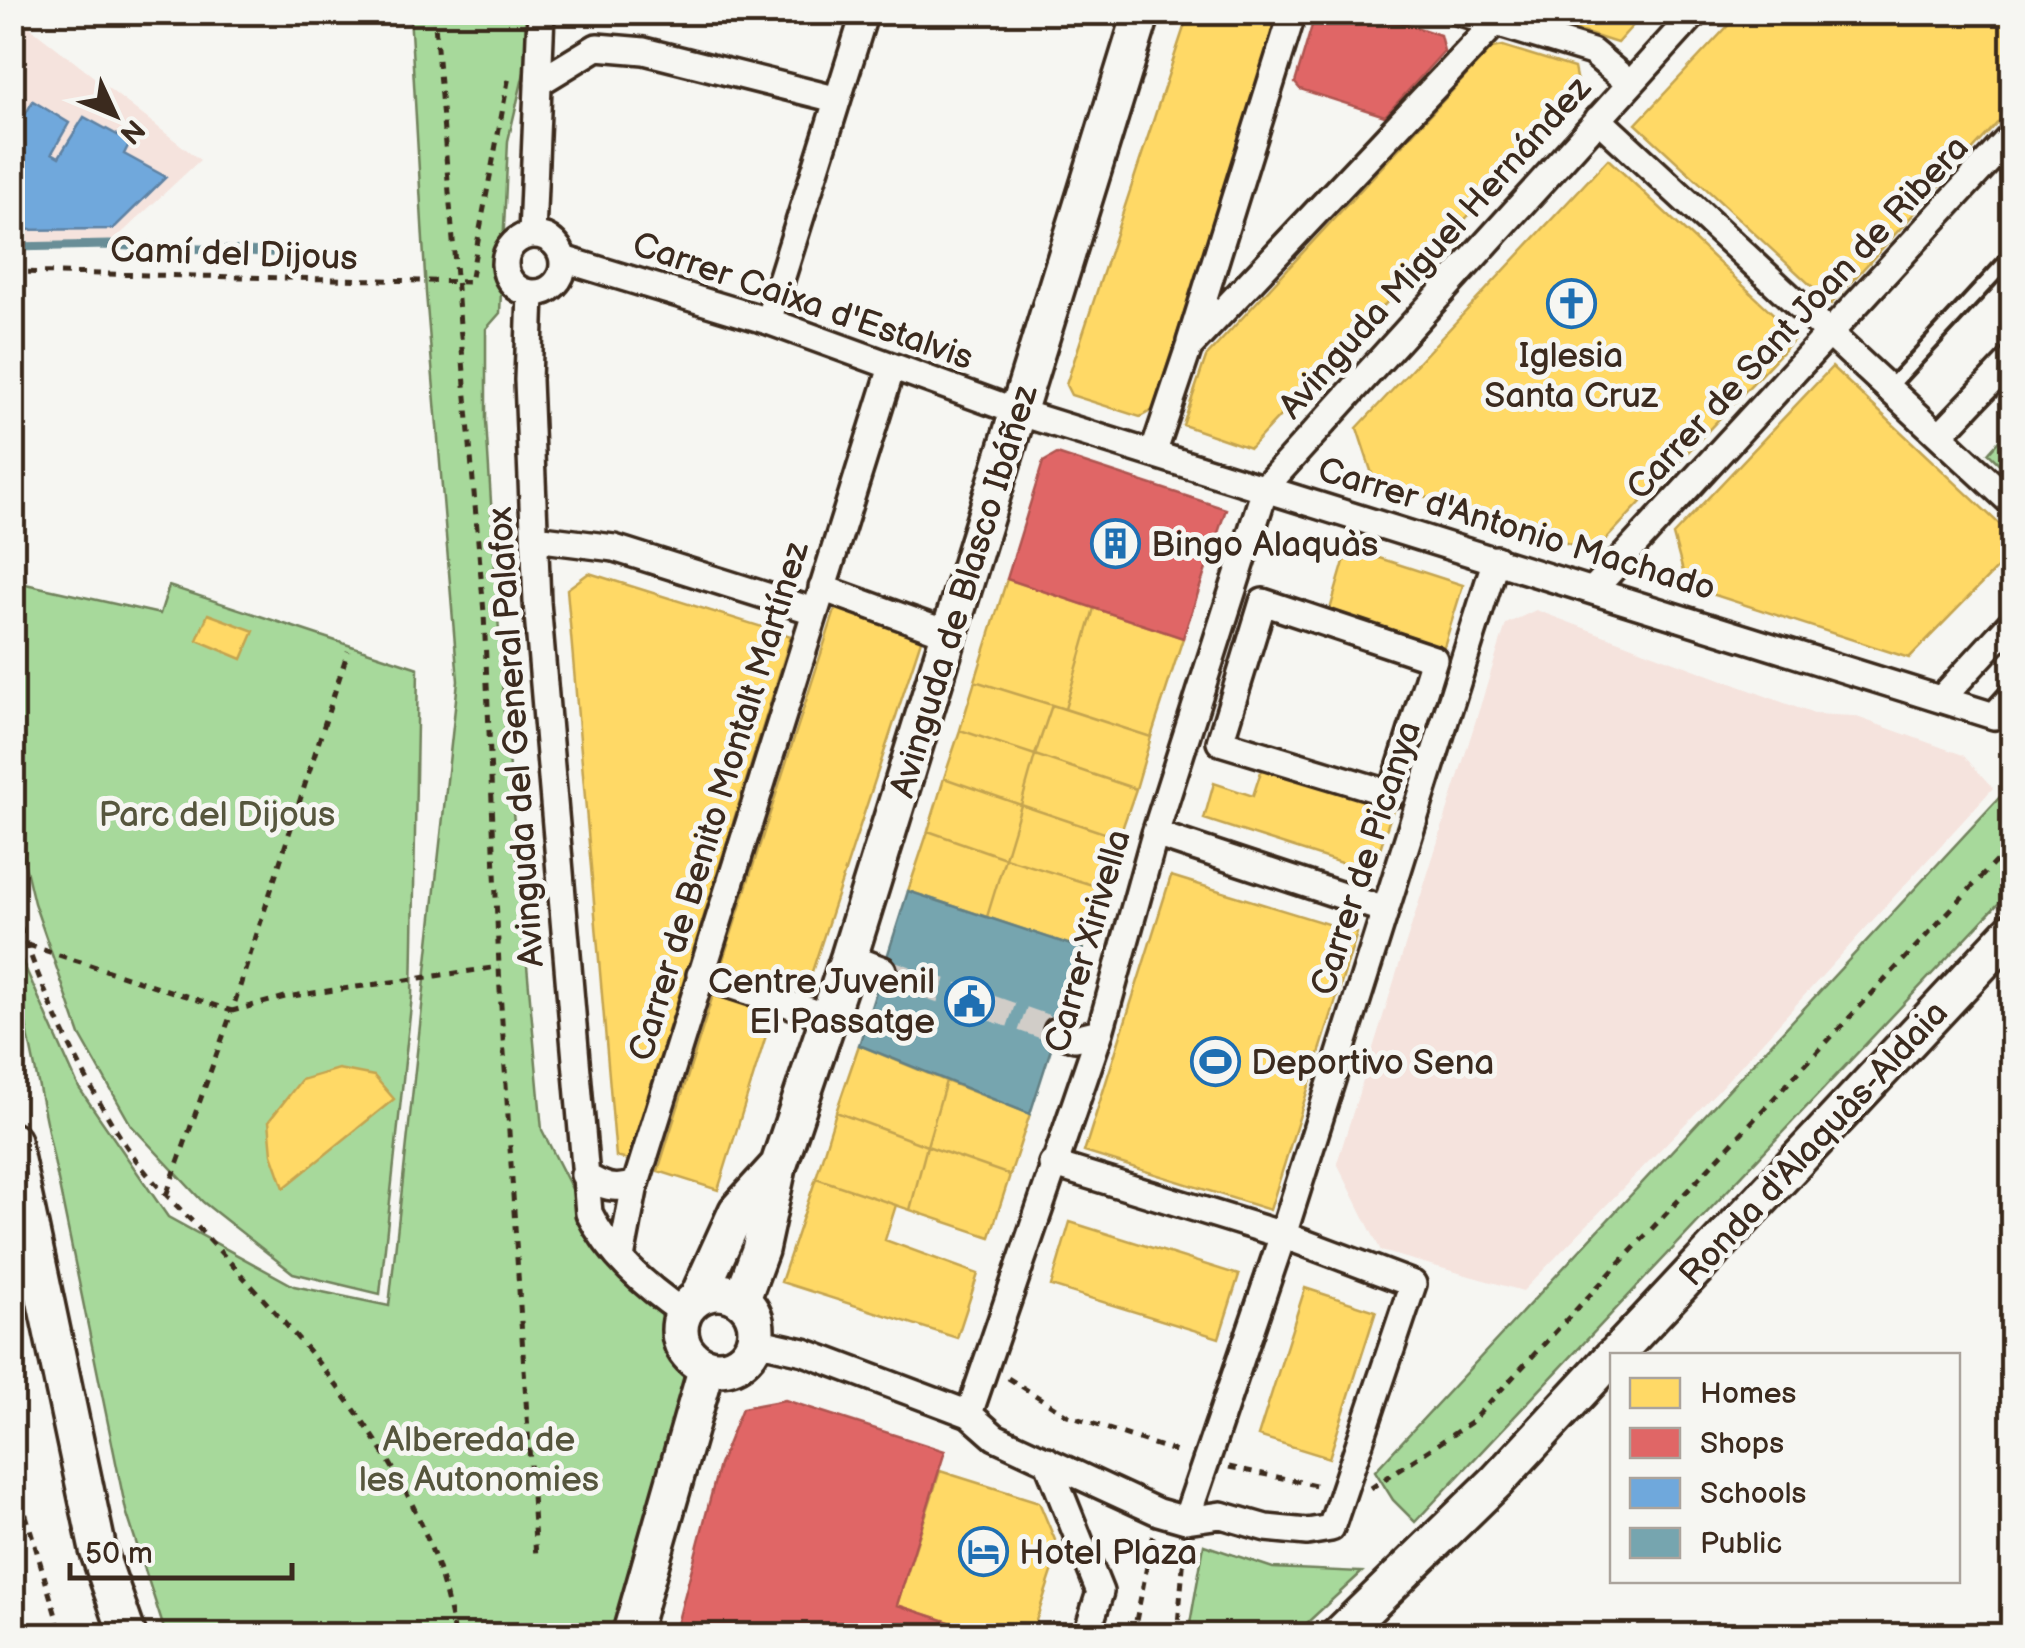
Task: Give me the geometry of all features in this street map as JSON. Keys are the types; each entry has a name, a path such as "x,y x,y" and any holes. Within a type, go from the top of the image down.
{"street":[{"path":"532,235 541,12"},
{"path":"768,321 865,12"},
{"name":"Avinguda de Blasco Ibáñez","path":"742,1299 760,1250 778,1167 849,957 1142,12"},
{"path":"1153,454 1293,12"},
{"path":"1460,12 1592,52 1629,83"},
{"name":"Avinguda Miguel Hernández","path":"1266,486 1696,12"},
{"path":"1189,347 1494,24"},
{"path":"538,83 598,47 644,51 835,98"},
{"path":"1598,119 2012,503"},
{"name":"Carrer de Sant Joan de Ribera","path":"1593,590 2012,135"},
{"path":"532,235 553,241 563,259 556,284 531,293 511,282 505,267 512,245 532,235"},
{"name":"Carrer Caixa d'Estalvis","path":"563,259 768,321 1018,412"},
{"name":"Avinguda del General Palafox","path":"531,293 528,380 536,602 589,1213 602,1239 651,1290 691,1305"},
{"path":"1940,435 2012,358"},
{"name":"Carrer de Benito Montalt Martínez","path":"621,1258 623,1228 636,1184 892,367"},
{"name":"Carrer d'Antonio Machado","path":"1018,412 1943,696 1994,716 2012,696"},
{"name":"Carrer Xirivella","path":"969,1414 1100,1032 1154,834 1266,486"},
{"path":"535,538 614,548 949,634"},
{"name":"Carrer de Picanya","path":"1186,1520 1283,1235 1496,559"},
{"path":"1263,602 1434,659 1392,794 1220,742 1263,602"},
{"path":"1943,696 2012,622"},
{"path":"1154,834 1385,910"},
{"name":"Ronda d'Alaquàs-Aldaia","path":"1616,1353 2012,931"},
{"path":"849,957 883,970"},
{"path":"700,974 828,1016"},
{"path":"1057,1032 1075,1038 1100,1032"},
{"path":"12,1141 98,1550 128,1636"},
{"path":"755,1341 804,1352 969,1414 995,1437 1158,1512 1186,1520 1221,1515 1266,1528 1307,1532 1331,1528 1413,1284 1283,1235 1052,1164"},
{"name":"Avinguda de Blasco Ibáñez","path":"691,1305 737,1211 778,1167"},
{"path":"584,1175 604,1187 618,1189 636,1184"},
{"path":"716,1292 742,1299 754,1316 755,1341 734,1365 706,1367 684,1349 680,1326 691,1305 716,1292"},
{"name":"Ronda d'Alaquàs-Aldaia","path":"1338,1636 1496,1481 1610,1359"},
{"path":"630,1636 706,1367"},
{"path":"1047,1460 1100,1592 1086,1636"}],"lane":[{"path":"1888,389 2012,256"}],"path":[{"path":"434,12 484,613 499,967 536,1558"},
{"path":"454,284 470,282 510,71"},
{"name":"Camí del Dijous","path":"12,272 454,284"},
{"path":"167,1193 232,1010 348,651"},
{"path":"988,1367 1067,1415 1206,1462 1346,1491 1377,1488 1470,1424 2012,844"},
{"path":"12,896 28,945 70,1043 134,1157 328,1371 418,1508 454,1636"},
{"path":"28,945 232,1010 285,998 499,967"},
{"path":"12,1468 62,1636"},
{"path":"1133,1636 1158,1512"},
{"path":"1177,1636 1186,1520"}],"shaded area":[{"path":"12,13 200,160 109,245 13,247"},
{"path":"1536,610 1814,714 1854,716 1963,755 1993,788 1722,1086 1523,1291 1381,1251 1337,1163 1506,624"}],"green space":[{"name":"Albereda de les Autonomies","path":"410,13 538,13 508,141 500,313 486,329 486,421 504,713 542,1130 602,1248 667,1313 671,1356 689,1375 615,1635 166,1635 126,1511 13,961 12,938 79,1088 168,1217 294,1286 389,1306 458,681 426,293"},
{"path":"2012,426 2012,476 1988,453"},
{"name":"Parc del Dijous","path":"12,581 160,614 169,586 418,668 412,996 380,1294 293,1273 203,1202 131,1125 80,1035 34,903 13,815"},
{"path":"2012,784 2012,889 1415,1522 1393,1500 1375,1471"},
{"path":"1204,1545 1273,1568 1362,1572 1294,1635 1188,1635"}],"building: Homes":[{"path":"1189,12 1280,12 1153,410 1140,417 1071,395 1066,385"},
{"path":"1520,12 1645,12 1617,43"},
{"path":"1741,12 2012,12 2012,107 1831,304 1636,124"},
{"path":"1503,46 1574,68 1580,97 1250,448 1183,425 1206,357 1492,48"},
{"path":"1608,159 1797,336 1594,552 1374,480 1357,428"},
{"path":"1832,367 2012,536 2012,553 1909,658 1687,586 1673,535"},
{"path":"1348,548 1463,585 1441,656 1327,620"},
{"path":"589,573 791,636 628,1160 616,1157 567,589"},
{"path":"1007,579 1094,608 1065,709 975,681"},
{"path":"836,607 922,637 806,990 722,963"},
{"path":"1094,608 1183,638 1151,737 1065,709"},
{"path":"208,614 254,631 242,659 197,640"},
{"path":"975,681 1052,705 1035,755 960,730"},
{"path":"1052,705 1151,737 1136,789 1035,755"},
{"path":"960,730 1035,755 1021,805 944,778"},
{"path":"1035,755 1136,789 1119,838 1021,805"},
{"path":"1265,759 1396,800 1372,873 1204,819 1214,783 1253,796"},
{"path":"944,778 1021,805 1005,858 928,831"},
{"path":"1021,805 1119,838 1102,888 1005,858"},
{"path":"928,831 1005,858 987,917 908,891"},
{"path":"1005,858 1102,888 1083,949 987,917"},
{"path":"1171,876 1357,933 1270,1210 1084,1152"},
{"path":"713,995 773,1013 718,1190 658,1171"},
{"path":"859,1045 946,1081 927,1146 836,1112"},
{"path":"338,1069 374,1076 394,1099 284,1188 272,1154 269,1121 301,1080"},
{"path":"946,1081 1030,1114 1010,1175 927,1146"},
{"path":"836,1112 927,1146 910,1210 816,1178"},
{"path":"927,1146 1010,1175 990,1237 910,1210"},
{"path":"816,1178 896,1205 885,1240 978,1274 957,1338 781,1282"},
{"path":"1070,1222 1239,1275 1219,1338 1051,1286"},
{"path":"1305,1288 1376,1311 1329,1458 1258,1436"},
{"name":"Hotel Plaza","path":"940,1471 1039,1502 1055,1540 1050,1551 1058,1554 1031,1636 979,1636 980,1632 897,1605"}],"building: Shops":[{"path":"1316,12 1370,12 1440,35 1444,51 1385,116 1300,89 1295,83"},
{"name":"Bingo Alaquàs","path":"1057,454 1226,509 1183,638 1007,579 1043,462"},
{"path":"785,1400 945,1451 897,1605 980,1632 979,1636 674,1636 719,1465 742,1408"}],"building: Schools":[{"path":"12,91 25,98 12,123"},
{"path":"33,101 69,123 52,153 59,157 84,117 130,142 124,154 166,177 113,229 12,230 12,124 18,127"}],"building: Public":[{"name":"Centre Juvenil El Passatge","path":"908,891 1083,949 1030,1114 859,1045"}],"waterway":[{"path":"12,247 109,245 289,253"}],"tunnel":[{"path":"883,970 1057,1031"}],"place":[{"name":"Iglesia Santa Cruz","path":"1571,303"},
{"name":"Bingo Alaquàs","path":"1116,544"},
{"name":"Centre Juvenil El Passatge","path":"970,1001"},
{"name":"Deportivo Sena","path":"1216,1062"},
{"name":"Hotel Plaza","path":"984,1552"}]}
